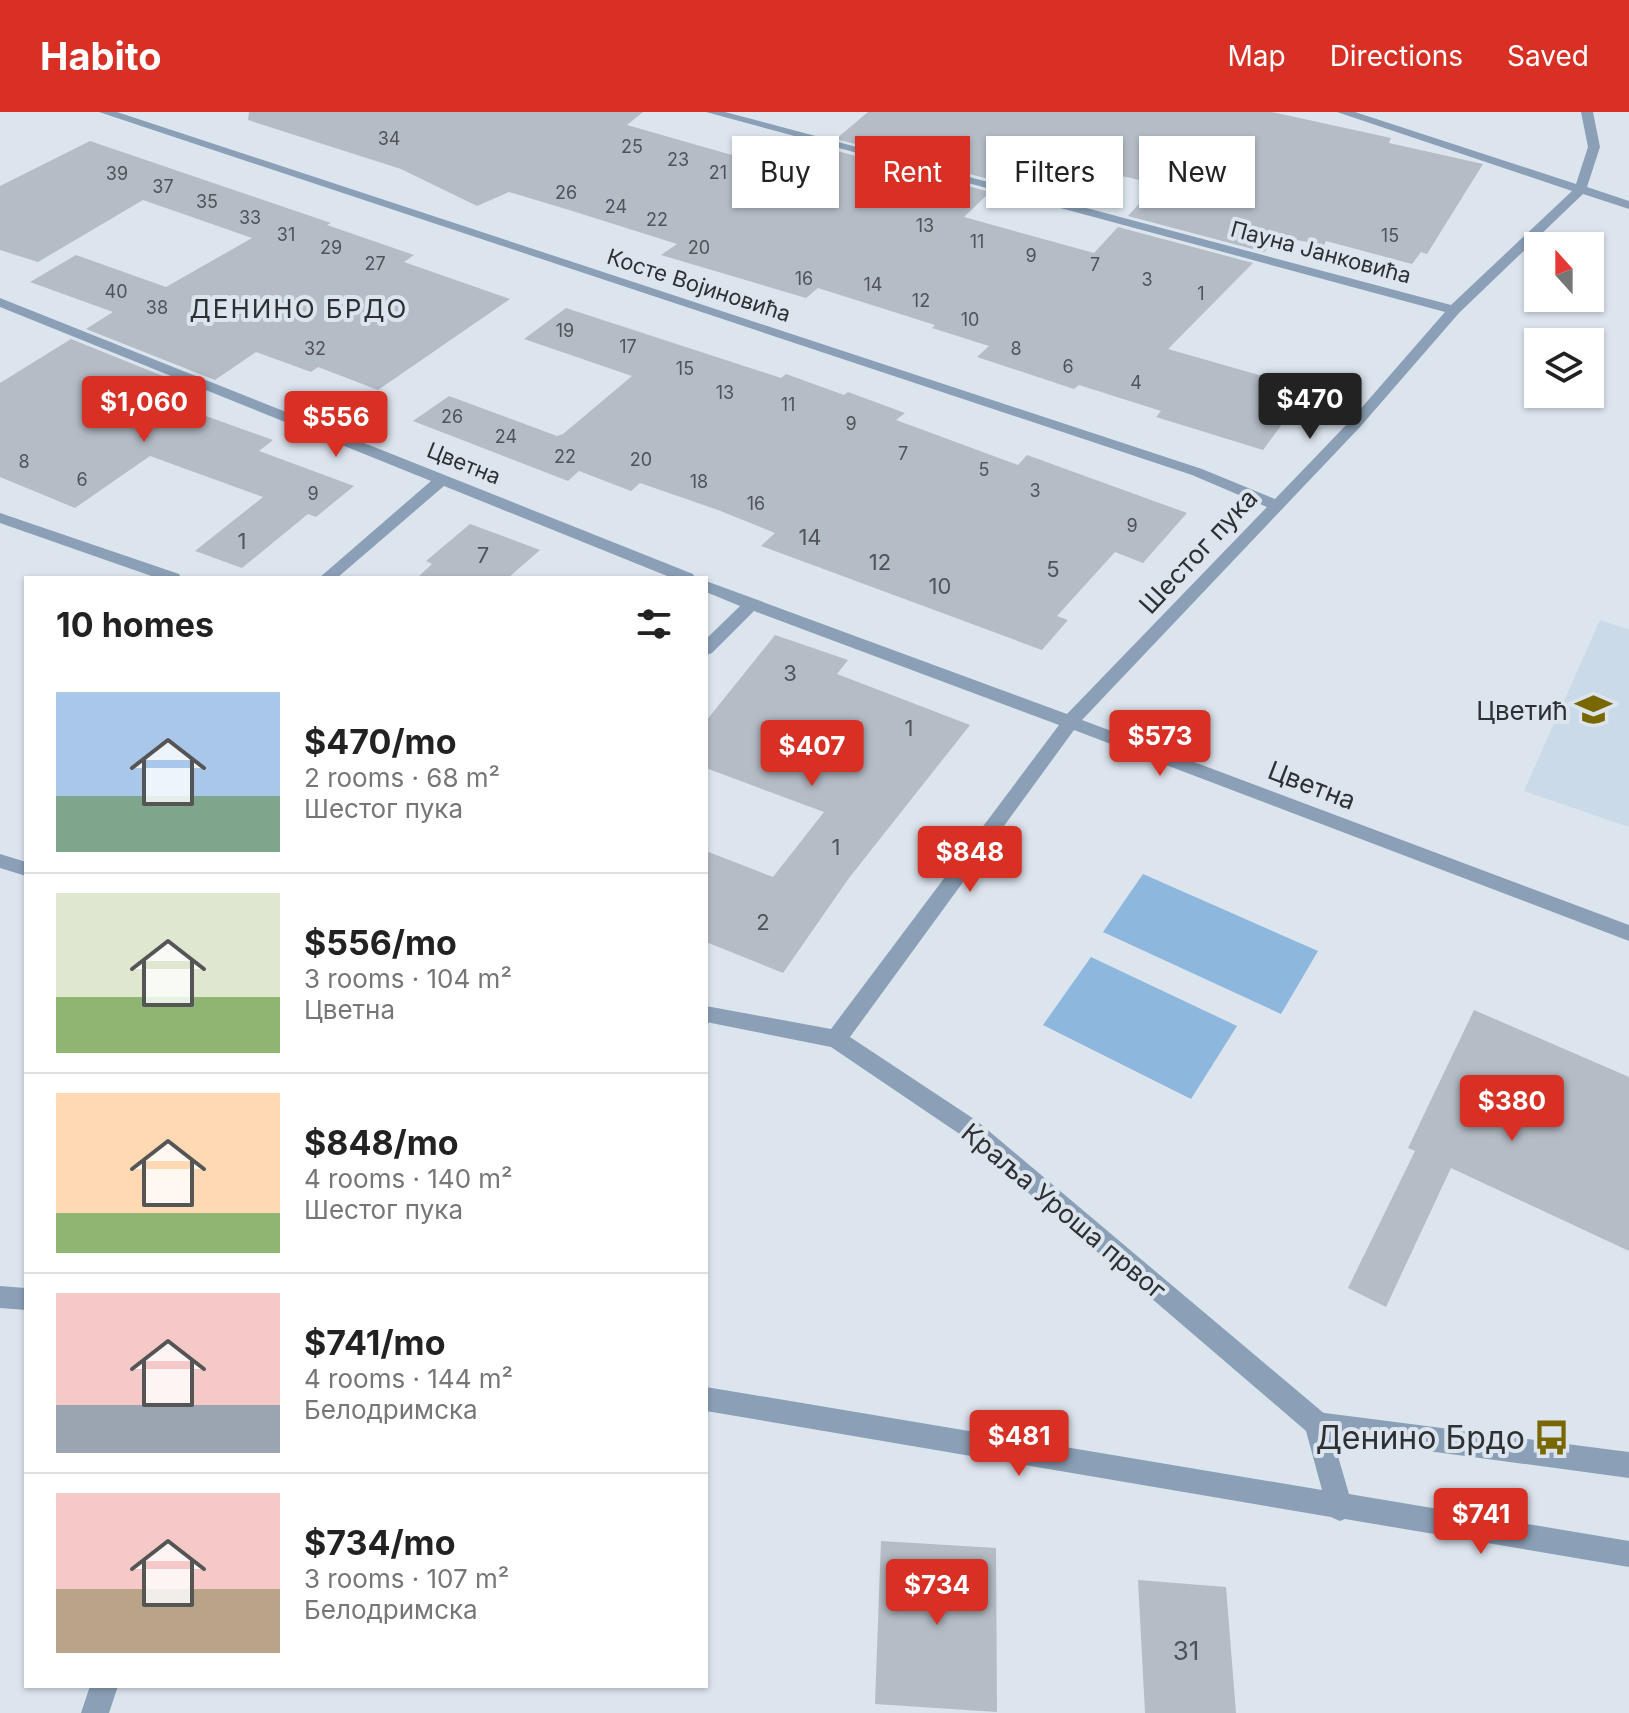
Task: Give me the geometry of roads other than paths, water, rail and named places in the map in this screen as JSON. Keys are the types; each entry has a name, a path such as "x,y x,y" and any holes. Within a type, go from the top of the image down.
{"street":[{"name":"Косте Војиновића","path":"105,112 1197,472 1277,505"},
{"name":"Пауна Јанковића","path":"712,112 1454,310"},
{"path":"1343,112 1629,205"},
{"name":"Шестог пука","path":"836,1039 1070,722 1355,424 1454,310 1580,190 1594,147 1587,112"},
{"name":"Цветна","path":"0,302 682,576"},
{"path":"329,576 441,480"},
{"path":"0,518 167,576"},
{"name":"Цветна","path":"708,587 1629,933"},
{"path":"708,647 752,604"},
{"path":"0,861 24,866"},
{"name":"Краља Уроша првог","path":"708,1014 836,1039 969,1128 1317,1424"},
{"path":"0,1297 24,1299"},
{"path":"708,1399 1340,1508 1629,1554"},
{"path":"1340,1508 1317,1424 1629,1465"},
{"path":"95,1713 103,1688"}],"place":[{"name":"Цветић","path":"1594,710"},
{"name":"Денино Брдо","path":"1551,1437"}],"district":[{"name":"ДЕНИНО БРДО","path":"299,308"}]}
